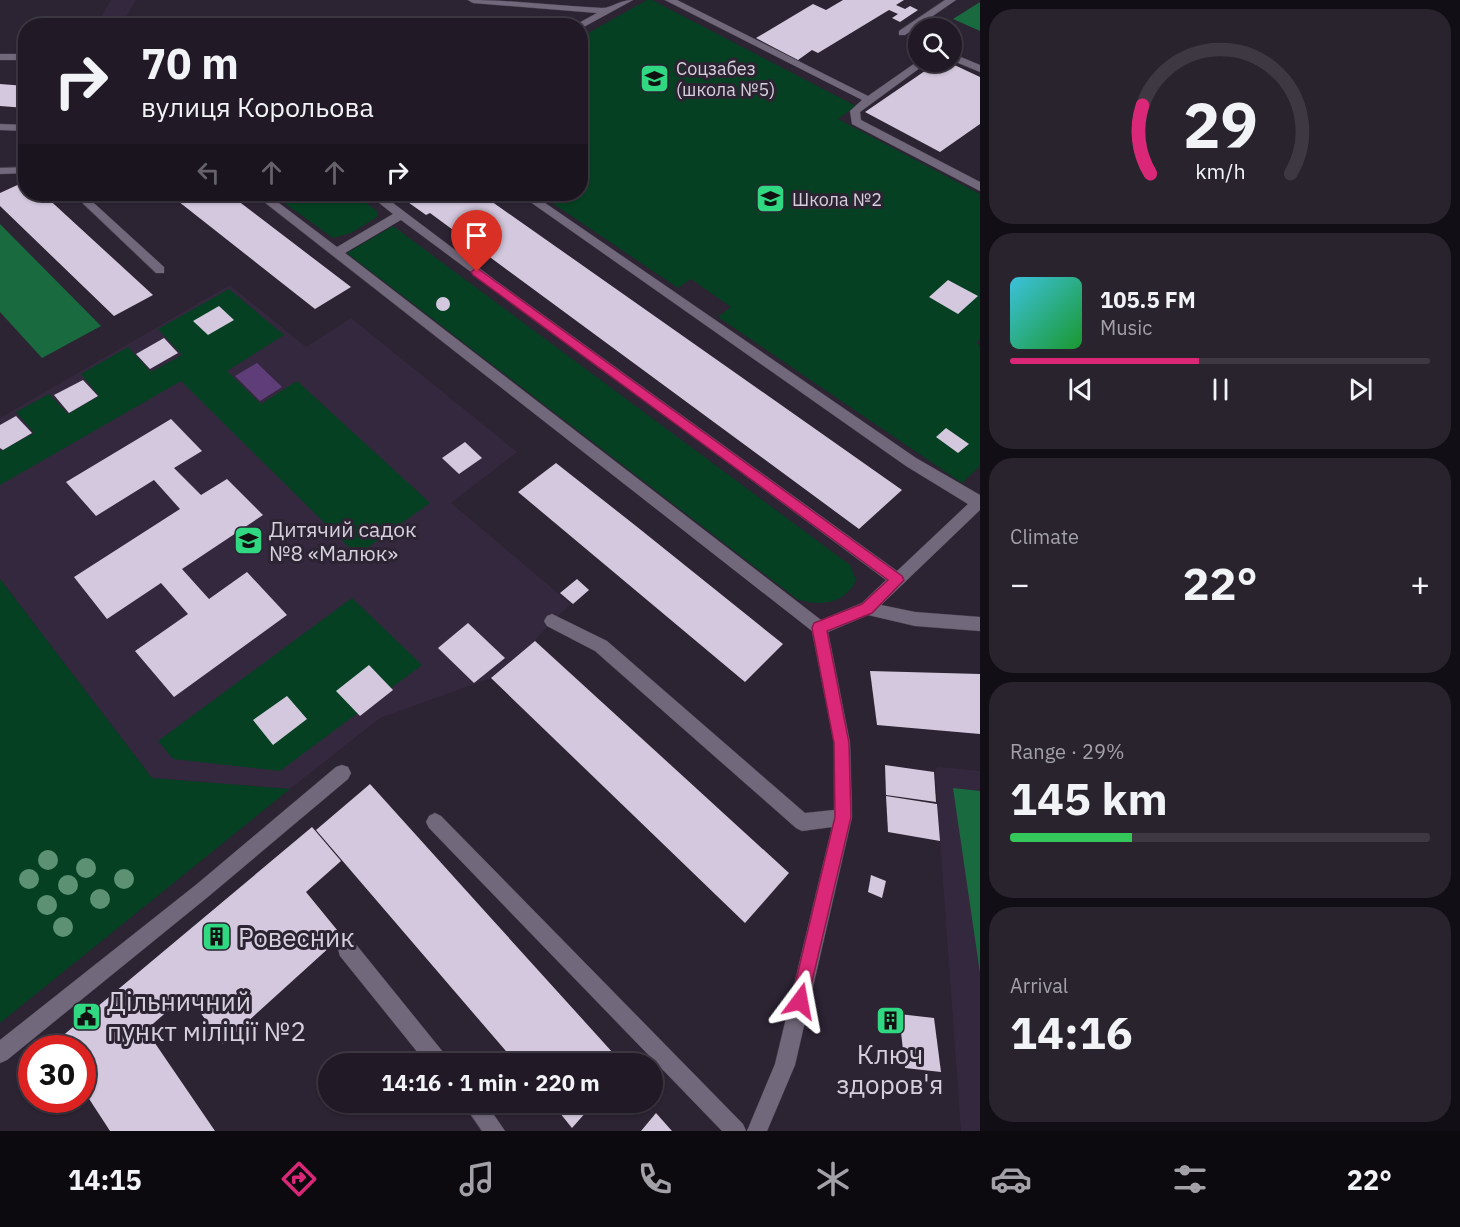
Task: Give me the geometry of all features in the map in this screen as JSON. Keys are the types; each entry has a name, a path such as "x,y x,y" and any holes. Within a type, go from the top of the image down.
{"street":[{"path":"473,0 608,10"},
{"path":"588,21 628,0"},
{"path":"670,0 869,100"},
{"path":"902,36 951,0"},
{"path":"0,57 18,57"},
{"path":"962,61 980,69"},
{"path":"909,72 855,111 856,122 980,188"},
{"path":"0,127 18,128"},
{"path":"0,171 18,170"},
{"path":"86,201 160,270"},
{"path":"269,201 800,610 819,628 842,743 843,817 785,1065 757,1131"},
{"path":"383,201 897,580"},
{"path":"535,201 911,462 979,502 867,608 819,628"},
{"path":"338,252 401,215"},
{"path":"867,608 915,619 980,624"},
{"path":"552,621 601,646 802,822 843,817"},
{"path":"0,1053 203,890 342,772"},
{"path":"435,822 736,1131"},
{"path":"348,949 431,1053"},
{"path":"481,1113 495,1131"}],"shaded area":[{"path":"111,0 136,0 126,17 104,16 100,18"},
{"name":"Дитячий садок №8 «Малюк»","path":"230,285 306,347 351,318 517,452 451,503 571,604 535,641 491,678 380,718 290,789 152,778 0,579 0,418"},
{"path":"257,363 282,387 260,401 235,376"},
{"path":"938,767 980,771 980,1131 961,1131 935,770"}],"green space":[{"name":"Школа №2","path":"647,0 652,0 856,106 838,119 980,194 980,339 976,343 980,346 980,466 962,483 718,317 731,307 691,279 678,288 549,201 588,201 588,33"},
{"path":"980,2 980,31 962,23 962,18 955,18"},
{"path":"282,201 363,201 377,211 377,217 351,233 333,238"},
{"path":"0,224 101,326 42,358 0,312"},
{"path":"393,226 850,565 856,580 851,588 839,599 831,602 814,603 797,599 347,253"},
{"path":"229,289 284,335 227,371 261,404 297,381 430,503 357,555 181,381 0,485 0,451 34,433 16,412 49,394 68,414 99,396 81,374 128,347 151,372 182,355 158,329"},
{"path":"0,579 152,778 290,789 0,1023"},
{"path":"352,598 422,665 280,771 173,759 158,741"},
{"path":"953,788 980,791 980,973"}],"building":[{"path":"843,0 904,0 896,5 905,9 910,6 918,10 900,22 892,18 898,14 889,10 818,53 812,50 798,60 756,38 813,4 826,10"},
{"path":"962,69 980,77 980,124 940,152 865,112 923,72 962,72"},
{"path":"0,84 18,85 18,107 0,106"},
{"path":"18,185 18,201 51,201 153,295 114,316 0,206 0,193"},
{"path":"178,201 238,201 351,287 315,309"},
{"path":"406,201 491,201 902,490 859,529 430,213 426,215"},
{"path":"948,280 978,296 958,314 929,297"},
{"path":"440,297 446,297 450,304 446,311 440,311 436,307 436,301"},
{"path":"219,306 234,320 208,335 193,321"},
{"path":"164,338 178,353 150,369 136,354"},
{"path":"83,380 98,396 69,413 54,395"},
{"path":"16,416 32,433 3,450 0,448 0,425"},
{"path":"171,419 202,451 174,468 201,495 227,479 263,515 182,569 209,599 247,572 287,615 174,697 135,651 188,614 161,583 107,619 74,577 180,509 154,480 96,516 66,482"},
{"path":"946,428 969,444 958,453 936,437"},
{"path":"465,442 482,458 459,474 442,458"},
{"path":"556,463 783,644 745,682 518,492"},
{"path":"577,579 589,590 573,604 560,593"},
{"path":"468,623 505,658 474,683 438,648"},
{"path":"535,641 789,873 745,923 491,678"},
{"path":"369,665 393,690 360,716 336,691"},
{"path":"870,671 980,674 980,734 877,725"},
{"path":"287,696 307,719 273,745 253,720"},
{"path":"885,765 934,772 936,802 886,795"},
{"path":"370,784 613,1053 508,1053 316,830"},
{"path":"886,796 937,804 940,841 888,832"},
{"path":"312,827 341,861 306,892 342,936 223,1044 187,994 146,1030 215,1131 110,1131 96,1110 96,1035 64,1035"},
{"path":"871,875 886,881 882,898 868,892"},
{"path":"899,1014 934,1018 941,1072 905,1068"},
{"path":"560,1113 585,1113 572,1128"},
{"path":"656,1113 672,1131 641,1131"}],"place":[{"name":"Соцзабез (школа №5)","path":"655,78"},
{"name":"Школа №2","path":"771,199"},
{"name":"Дитячий садок №8 «Малюк»","path":"248,541"},
{"name":"Ровесник","path":"217,937"},
{"name":"Дільничний пункт міліції №2","path":"86,1016"},
{"name":"Ключ здоров'я","path":"890,1020"}],"route":[{"path":"477,272 897,580 867,608 819,628 842,743 843,817 800,1001"}]}
